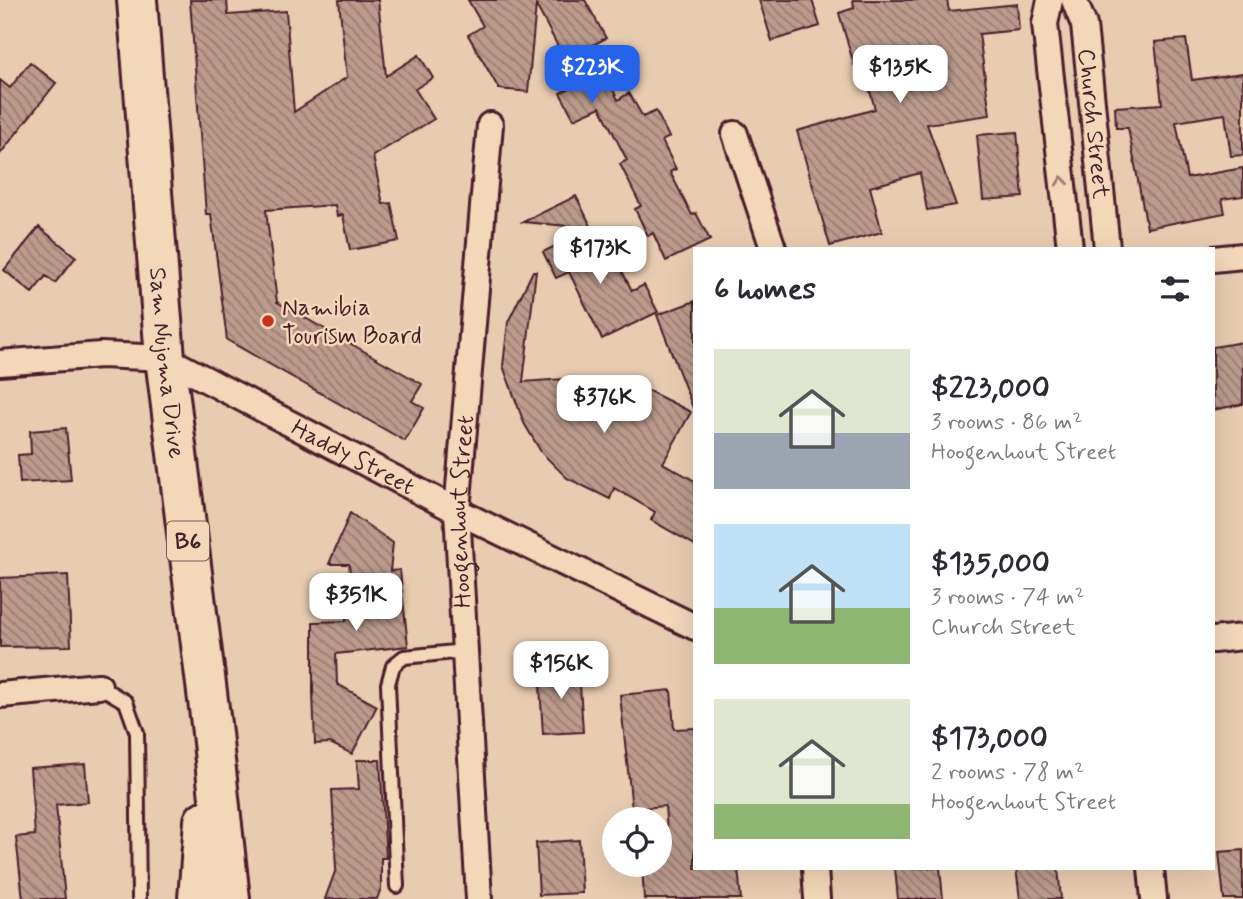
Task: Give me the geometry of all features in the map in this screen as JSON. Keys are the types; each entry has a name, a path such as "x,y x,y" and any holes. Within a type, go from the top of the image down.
{"highway":[{"name":"Sam Nujoma Drive","path":"137,0 165,358 230,899"},
{"name":"Sam Nujoma Drive","path":"198,899 211,724"}],"street":[{"name":"Church Street","path":"1050,0 1045,24 1070,247"},
{"name":"Church Street","path":"1074,0 1084,25 1107,247"},
{"name":"Hoogenhout Street","path":"479,899 457,511 490,125"},
{"path":"735,134 774,247"},
{"path":"1215,259 1243,256"},
{"path":"0,363 101,355 165,358"},
{"name":"Haddy Street","path":"165,358 457,511 693,625"},
{"path":"1215,640 1243,637"},
{"path":"0,695 99,686"},
{"path":"815,870 817,899"},
{"path":"1151,870 1154,899"}],"lane":[{"path":"397,886 388,684 393,666 404,656 465,651"},
{"path":"99,686 126,702 137,733 139,899"}],"building":[{"path":"190,0 227,0 228,15 286,11 294,112 347,77 339,0 378,0 386,76 419,55 433,78 415,89 434,119 373,156 383,204 391,203 399,241 350,250 343,215 337,216 335,205 266,210 277,302 422,384 412,401 424,408 405,441 227,340 211,214 206,214"},
{"path":"468,0 585,0 606,38 591,46 618,100 629,93 643,117 656,111 669,137 662,141 676,169 670,172 692,215 696,213 710,240 666,261 653,233 648,236 635,209 641,206 620,164 627,160 600,107 574,119 560,93 578,84 536,5 528,92 499,89 468,35 483,26"},
{"path":"759,0 812,0 820,26 772,41"},
{"path":"853,0 947,0 949,11 1017,4 1019,30 979,34 990,115 927,124 956,205 927,210 920,173 870,187 882,232 830,246 797,131 875,109 862,63 854,65 839,13 854,8"},
{"path":"1186,39 1192,80 1243,73 1243,155 1231,156 1225,114 1176,122 1187,178 1243,168 1243,196 1222,199 1225,213 1147,228 1128,128 1116,128 1115,107 1162,104 1155,42"},
{"path":"30,62 56,83 0,154 0,80 10,88"},
{"path":"1017,132 1023,197 983,200 977,135"},
{"path":"576,196 592,228 523,222"},
{"path":"39,227 76,257 55,283 46,276 32,293 4,270"},
{"path":"586,231 606,269 618,263 632,291 644,285 658,312 602,339 569,272 556,278 543,252"},
{"path":"533,271 536,271 523,382 564,379 576,409 591,402 612,414 629,381 691,412 663,463 693,480 693,544 651,520 655,512 614,488 610,499 567,478 541,452 524,423 503,366 508,322"},
{"path":"693,302 693,408 657,315"},
{"path":"1243,342 1243,404 1215,410 1215,347"},
{"path":"66,428 71,480 20,483 18,455 31,454 30,431"},
{"path":"350,513 393,543 390,571 400,570 408,646 336,654 337,684 377,706 352,754 330,743 315,744 313,693 313,622 346,621 346,617 354,616 349,564 329,564"},
{"path":"68,575 71,646 0,647 0,578"},
{"path":"579,669 583,732 543,734 539,670"},
{"path":"671,690 674,729 693,728 693,870 738,870 741,899 644,899 643,877 672,877 672,807 632,807 620,695"},
{"path":"357,760 380,760 386,858 381,858 381,888 377,899 325,899 336,869 332,790 359,789"},
{"path":"85,764 88,802 56,805 65,899 23,899 16,837 35,835 30,768"},
{"path":"579,840 582,893 539,895 536,843"},
{"path":"1243,850 1243,899 1224,899 1219,852"},
{"path":"895,870 940,870 943,899 898,899"},
{"path":"1016,870 1058,870 1061,899 1020,899"}],"place":[{"name":"Namibia Tourism Board","path":"268,321"}]}
